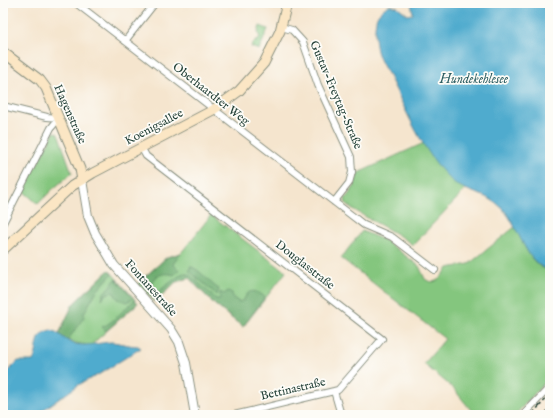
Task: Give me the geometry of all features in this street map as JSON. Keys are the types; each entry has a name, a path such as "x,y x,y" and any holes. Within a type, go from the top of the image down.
{"main road":[{"name":"Koenigsallee","path":"3,250 56,200 82,180 141,147 213,110 233,96 253,78 264,63 281,27 287,3"},
{"name":"Hagenstraße","path":"3,52 43,84 51,96 80,169 82,180"}],"street":[{"name":"Oberhaardter Weg","path":"76,3 364,225 392,237 435,270"},
{"path":"125,41 155,3"},
{"name":"Gustav-Freytag-Straße","path":"281,27 292,30 303,42 327,107 351,157 352,172 349,182 334,202"},
{"path":"3,106 47,117 59,118"},
{"path":"3,223 50,128 59,118"},
{"name":"Douglasstraße","path":"141,147 146,156 382,339 338,390 334,391"},
{"name":"Fontanestraße","path":"82,180 88,216 95,233 114,265 171,329 179,342 186,363 195,415"},
{"path":"523,415 548,389 550,390"},
{"path":"334,391 341,415"},
{"name":"Bettinastraße","path":"234,415 334,391"}],"green space":[{"path":"260,26 268,29 259,50 251,47 253,43 260,39 258,32"},
{"path":"54,132 59,136 72,173 38,204 23,191"},
{"path":"424,143 452,181 466,189 413,245 397,234 354,210 346,204 345,199 354,187 358,173"},
{"path":"211,215 286,272 243,327 215,305 189,278 176,282 155,302 138,283 167,257 181,253"},
{"path":"516,226 532,259 543,268 550,270 550,380 548,379 515,415 475,415 453,388 424,364 445,339 341,258 362,231 386,241 419,266 425,279 432,282 438,280 448,268 469,264"},
{"path":"181,253 173,264 179,270 174,275 159,275 154,279 152,281 152,293 149,295 138,283 167,257"},
{"path":"190,267 199,272 219,289 217,295 189,271"},
{"path":"109,270 138,303 91,345 74,342 63,337 59,334 73,304"},
{"path":"109,270 112,274 96,292 84,313 84,317 67,341 59,334 73,304"},
{"path":"183,273 190,275 216,299 220,299 220,292 224,294 228,291 232,293 233,298 239,302 244,300 248,293 253,291 265,297 243,327 215,305 189,278 176,282 155,302 151,297"},
{"path":"116,279 134,298 127,302 118,299 113,292 106,294 102,299 103,294"},
{"path":"135,300 138,303 106,331 102,327 111,322"}],"water":[{"name":"Hundekehlesee","path":"411,3 543,3 550,23 550,270 542,267 535,261 509,216 503,209 490,199 463,188 451,180 432,157 416,132 379,58 375,36 376,20 381,11 389,5 398,7 408,15 413,14"},
{"path":"51,330 57,332 69,342 82,345 113,342 138,346 141,348 98,375 80,384 36,415 3,415 3,376 18,361 33,361 39,338 45,332"}],"railway":[{"path":"531,415 550,395"},
{"path":"544,415 550,408"}]}
